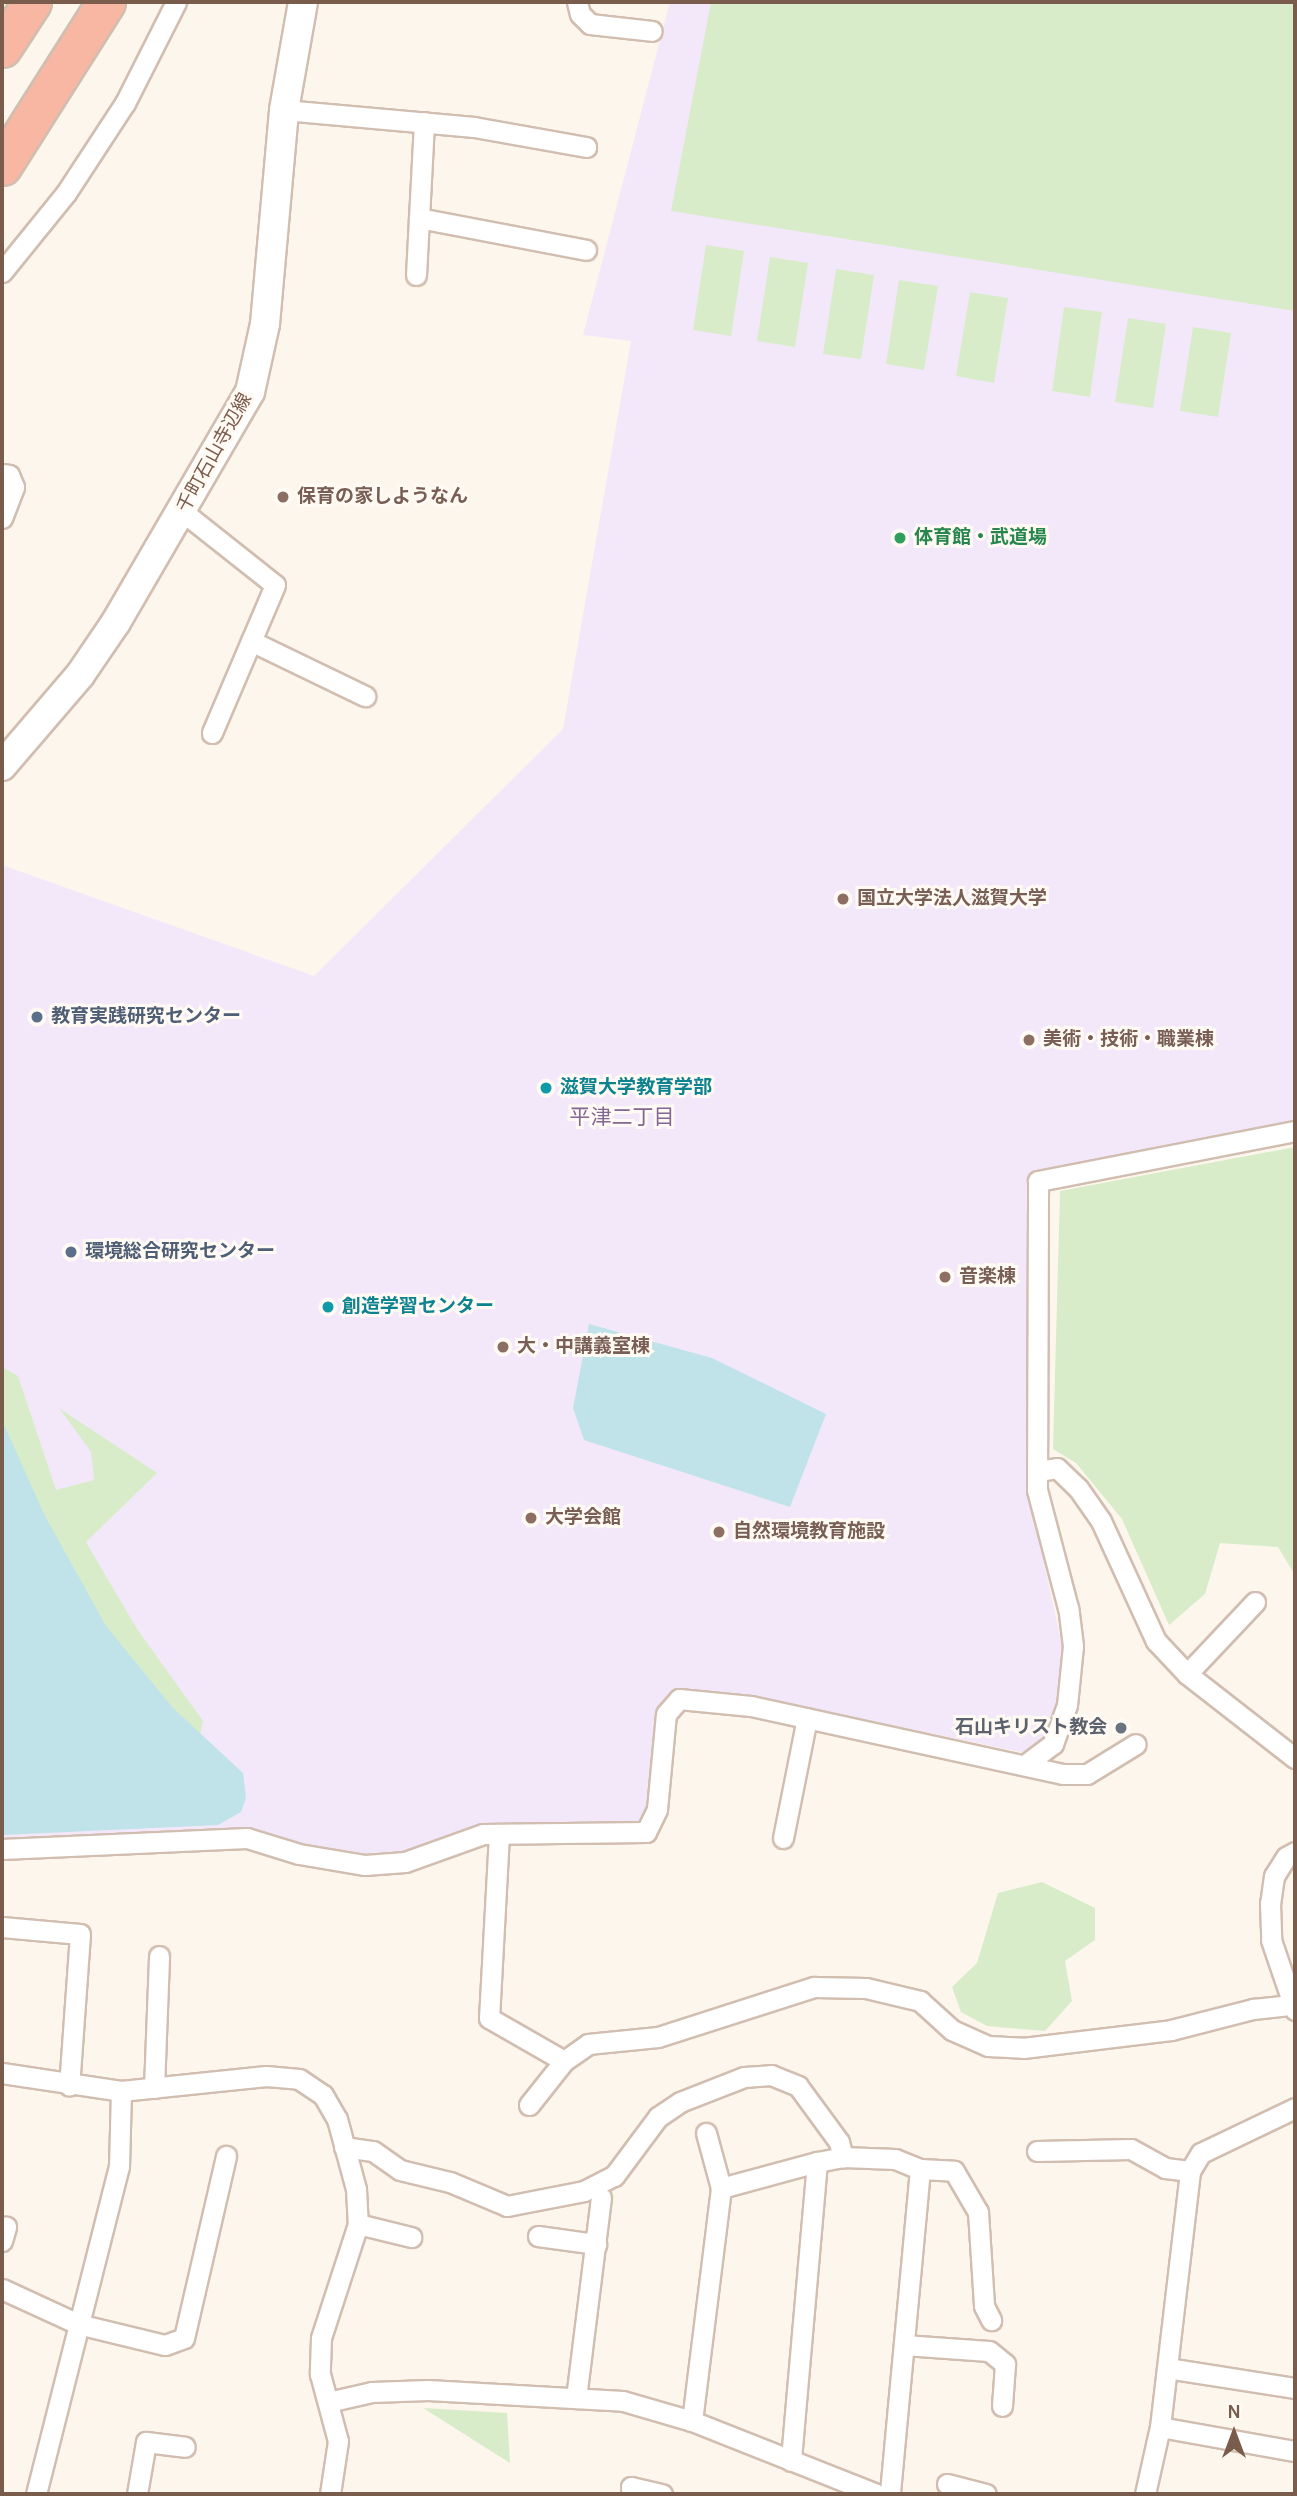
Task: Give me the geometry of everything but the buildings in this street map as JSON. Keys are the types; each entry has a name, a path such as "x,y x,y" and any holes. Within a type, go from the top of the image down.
{"highway":[{"path":"2,48 33,2"},
{"path":"2,166 106,2"}],"main road":[{"name":"千町石山寺辺線","path":"2,766 80,675 233,427 260,359 284,110 303,2"}],"street":[{"path":"2,272 66,193 125,103 176,2"},
{"path":"578,2 580,14 590,24 652,31"},
{"path":"284,110 424,122 586,147"},
{"path":"416,275 424,122"},
{"path":"419,218 586,250"},
{"path":"2,474 9,475 14,486 2,518"},
{"path":"183,512 275,585 212,733"},
{"path":"251,641 365,696"},
{"path":"1026,1764 1053,1744 1067,1705 1073,1646 1068,1608 1037,1490 1038,1181 1295,1131"},
{"path":"1038,1471 1057,1468 1078,1488 1101,1521 1156,1641 1188,1674 1295,1758"},
{"path":"1188,1674 1255,1602"},
{"path":"2,1849 247,1838 299,1854 365,1865 405,1862 482,1834 646,1832 657,1809 666,1714 679,1699 751,1706 1063,1774 1087,1774 1136,1744"},
{"path":"783,1838 807,1718"},
{"path":"499,1834 489,2018 564,2061"},
{"path":"529,2105 564,2061 588,2044 658,2037 814,1987 866,1988 920,2001 952,2030 988,2046 1023,2048 1171,2030 1253,2009 1294,2008 1271,1940 1270,1903 1274,1875 1286,1857 1295,1852"},
{"path":"2,1927 80,1934 69,2086"},
{"path":"154,2088 159,1956"},
{"path":"2,2073 69,2086 121,2091 266,2076 299,2079 323,2095 337,2119 356,2189 358,2224 321,2338 320,2374 338,2441 330,2494"},
{"path":"344,2147 373,2151 400,2170 450,2182 507,2206 584,2190 614,2176 658,2117 680,2102 744,2077 771,2075 798,2086 839,2142 843,2157"},
{"path":"36,2494 119,2167 121,2091"},
{"path":"1145,2494 1160,2427 1190,2171 1201,2154 1295,2108"},
{"path":"692,2421 721,2188 706,2133"},
{"path":"1037,2151 1131,2149 1165,2168 1190,2171"},
{"path":"2,2290 78,2323 166,2345 184,2338 226,2156"},
{"path":"721,2188 843,2157 895,2159 920,2169 954,2171 978,2212 984,2306 991,2320"},
{"path":"791,2461 817,2162"},
{"path":"890,2494 920,2169"},
{"path":"576,2398 601,2198"},
{"path":"358,2224 411,2237"},
{"path":"538,2236 596,2244"},
{"path":"904,2345 989,2351 1004,2364 1002,2406"},
{"path":"1167,2368 1295,2388"},
{"path":"328,2402 372,2392 428,2390 623,2401 692,2421 876,2494"},
{"path":"1160,2427 1295,2451"},
{"path":"137,2494 146,2442 185,2446"},
{"path":"947,2484 986,2494"},
{"path":"632,2494 631,2487 662,2494"}],"shaded area":[{"name":"国立大学法人滋賀大学","path":"670,2 1295,2 1295,1122 1031,1174 1028,1490 1062,1645 1056,1703 1045,1737 1025,1753 752,1696 675,1691 658,1710 648,1806 639,1823 366,1857 248,1832 2,1842 2,865 314,976 563,729 631,341 583,335"}],"green space":[{"path":"711,2 1295,2 1295,311 671,211"},
{"path":"706,245 744,251 731,336 693,330"},
{"path":"770,257 808,263 795,347 757,341"},
{"path":"836,269 874,275 861,359 823,354"},
{"path":"899,280 938,286 924,370 886,364"},
{"path":"970,292 1008,298 994,383 956,376"},
{"path":"1064,307 1102,312 1090,397 1052,391"},
{"path":"1128,318 1166,324 1153,408 1115,402"},
{"path":"1193,327 1231,333 1218,417 1180,411"},
{"path":"1295,1147 1295,1575 1278,1547 1220,1543 1205,1594 1169,1625 1122,1519 1076,1463 1053,1449 1060,1191"},
{"path":"2,1367 18,1376 56,1490 94,1480 91,1452 59,1408 157,1473 86,1542 137,1629 203,1721 197,1749 101,1646 2,1475"},
{"path":"1042,1882 1095,1908 1095,1940 1065,1961 1072,2001 1045,2031 987,2026 961,2012 952,1987 977,1963 998,1893"},
{"path":"423,2408 507,2413 510,2463"}],"water":[{"path":"589,1324 712,1358 826,1414 790,1507 584,1440 573,1408"},
{"path":"2,1420 44,1514 106,1626 173,1708 243,1773 246,1798 241,1812 218,1825 2,1835"}],"place":[{"name":"保育の家しようなん","path":"283,497"},
{"name":"体育館・武道場","path":"900,538"},
{"name":"国立大学法人滋賀大学","path":"843,899"},
{"name":"教育実践研究センター","path":"37,1017"},
{"name":"美術・技術・職業棟","path":"1029,1040"},
{"name":"滋賀大学教育学部","path":"546,1088"},
{"name":"環境総合研究センター","path":"71,1252"},
{"name":"音楽棟","path":"945,1277"},
{"name":"創造学習センター","path":"328,1307"},
{"name":"大・中講義室棟","path":"503,1347"},
{"name":"大学会館","path":"531,1518"},
{"name":"自然環境教育施設","path":"719,1532"},
{"name":"石山キリスト教会","path":"1121,1728"}],"district":[{"name":"平津二丁目","path":"622,1117"}]}
